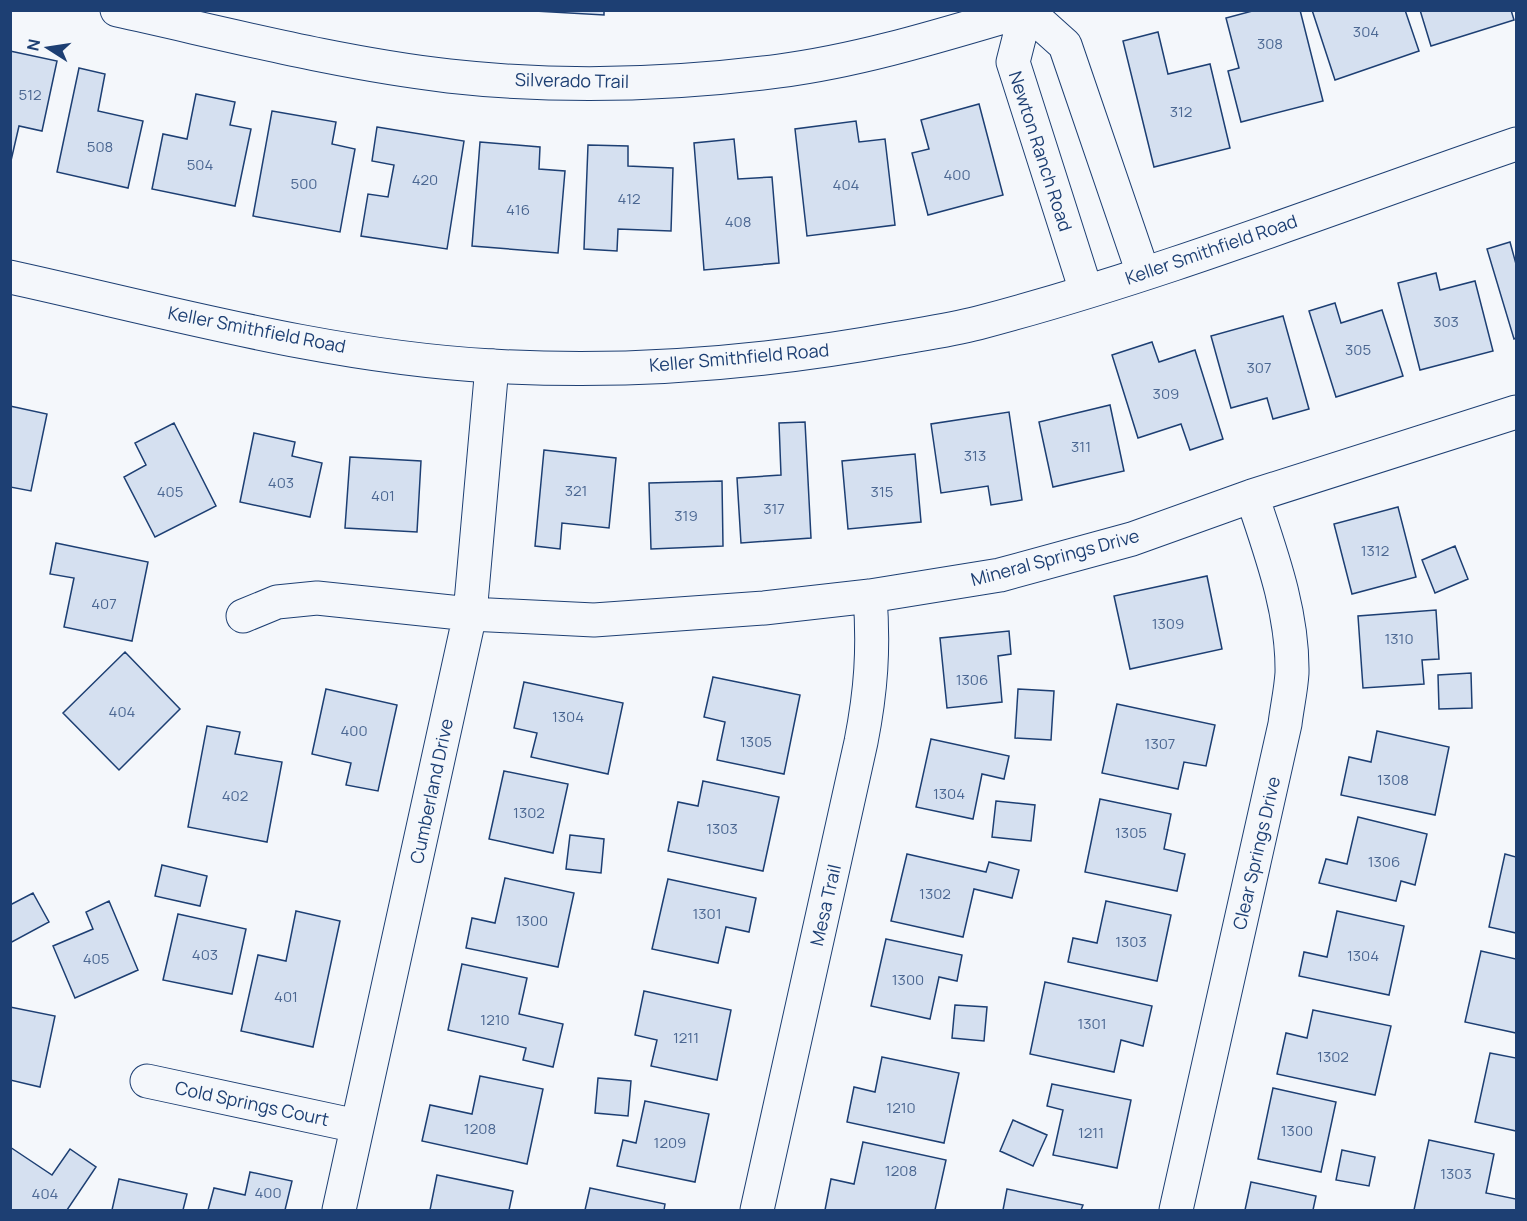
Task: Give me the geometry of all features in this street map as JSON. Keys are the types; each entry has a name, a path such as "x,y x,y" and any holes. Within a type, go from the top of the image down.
{"street":[{"name":"Silverado Trail","path":"117,10 337,58 450,76 570,83 695,80 780,71 883,51 1026,11"},
{"path":"1026,11 1065,45 1143,273"},
{"name":"Newton Ranch Road","path":"1026,11 1013,62 1086,291"},
{"name":"Keller Smithfield Road","path":"10,277 282,336 393,356 492,366 608,368 786,357 975,324 1143,273 1516,144"},
{"name":"Cumberland Drive","path":"339,1210 470,614 492,366"},
{"name":"Mineral Springs Drive","path":"243,616 277,602 317,598 470,614 594,620 764,608 870,596 1000,575 1132,538 1252,496 1516,412"},
{"name":"Clear Springs Drive","path":"1176,1210 1285,724 1292,673 1288,629 1279,575 1252,496"},
{"name":"Mesa Trail","path":"757,1210 863,731 871,686 874,646 870,596"},
{"name":"Cold Springs Court","path":"147,1081 357,1126"}],"building":[{"path":"517,10 604,10 604,15"},
{"path":"1256,10 1300,10 1323,101 1241,122 1228,71 1239,68 1226,18"},
{"path":"1312,10 1405,10 1419,51 1335,80"},
{"path":"1420,10 1511,10 1514,20 1431,46"},
{"path":"1158,32 1168,74 1210,64 1230,148 1154,167 1123,41"},
{"path":"10,51 57,61 42,131 19,126 10,165"},
{"path":"79,68 105,74 98,111 143,121 128,188 57,172"},
{"path":"196,94 235,102 230,125 251,129 235,206 152,189 163,134 187,139"},
{"path":"979,104 1003,195 928,215 912,153 929,149 921,120"},
{"path":"272,111 336,122 332,144 355,149 340,232 253,216"},
{"path":"856,121 859,142 885,139 895,225 807,236 795,129"},
{"path":"377,127 464,141 447,249 361,236 368,194 388,197 394,165 372,161"},
{"path":"734,139 738,179 772,177 779,263 704,270 694,143"},
{"path":"480,142 540,147 539,169 565,171 558,253 472,246"},
{"path":"588,145 628,146 628,166 673,168 671,231 618,229 617,251 584,249"},
{"path":"1510,242 1516,264 1516,338 1514,339 1487,249"},
{"path":"1436,273 1440,290 1475,281 1493,351 1420,370 1398,283"},
{"path":"1335,303 1341,323 1382,310 1403,376 1336,397 1309,311"},
{"path":"1283,316 1309,409 1273,419 1267,398 1231,408 1211,336"},
{"path":"1152,342 1159,362 1195,350 1223,439 1190,450 1181,424 1138,438 1112,355"},
{"path":"1110,405 1124,471 1053,487 1039,422"},
{"path":"10,406 47,414 31,491 10,487"},
{"path":"1009,412 1022,500 991,505 988,486 941,493 931,424"},
{"path":"805,422 811,538 741,543 737,478 781,475 779,423"},
{"path":"174,423 216,506 155,537 124,477 146,465 135,443"},
{"path":"254,433 295,442 292,456 322,463 310,517 240,502"},
{"path":"544,450 616,458 609,528 562,523 560,549 535,546"},
{"path":"915,454 921,522 848,529 842,461"},
{"path":"350,457 421,461 417,532 345,528"},
{"path":"722,481 723,546 651,549 649,483"},
{"path":"1398,507 1416,577 1352,594 1334,524"},
{"path":"56,543 148,562 132,641 64,627 74,578 50,574"},
{"path":"1455,546 1468,579 1435,593 1422,560"},
{"path":"1207,576 1222,649 1130,669 1114,596"},
{"path":"1436,610 1439,659 1422,660 1424,684 1363,688 1358,616"},
{"path":"1009,631 1011,654 998,656 1002,702 947,708 940,638"},
{"path":"125,652 180,709 119,770 63,713"},
{"path":"1471,673 1472,708 1439,709 1438,675"},
{"path":"713,677 800,695 784,774 717,760 725,722 704,717"},
{"path":"524,682 623,703 608,774 531,757 537,733 514,728"},
{"path":"326,689 397,705 378,791 346,785 351,763 312,754"},
{"path":"1018,689 1054,691 1051,740 1015,738"},
{"path":"1117,704 1215,725 1206,766 1184,762 1178,789 1102,773"},
{"path":"207,726 240,732 235,754 282,762 267,842 188,827"},
{"path":"1377,731 1449,747 1435,815 1341,795 1349,757 1371,762"},
{"path":"931,739 1009,756 1004,779 982,774 973,819 916,807"},
{"path":"504,771 568,784 553,853 489,839"},
{"path":"703,781 779,797 763,871 668,851 678,802 698,806"},
{"path":"1100,799 1171,814 1164,849 1185,854 1177,891 1085,872"},
{"path":"996,801 1035,805 1031,841 992,837"},
{"path":"1358,817 1427,834 1415,885 1401,881 1396,901 1319,883 1326,859 1347,864"},
{"path":"570,835 604,839 601,873 566,869"},
{"path":"907,854 986,872 989,862 1019,870 1012,898 974,889 963,937 891,921"},
{"path":"1505,854 1516,857 1516,933 1489,927"},
{"path":"162,865 207,876 200,906 155,896"},
{"path":"505,878 574,893 558,967 466,948 472,918 495,923"},
{"path":"668,879 756,898 749,932 726,927 718,963 652,949"},
{"path":"33,893 49,922 10,943 10,905"},
{"path":"109,901 138,970 75,998 53,946 93,929 86,912"},
{"path":"1106,901 1171,915 1157,981 1068,962 1073,938 1097,943"},
{"path":"296,911 340,921 313,1047 241,1031 258,955 286,961"},
{"path":"1337,911 1404,926 1389,995 1299,976 1304,952 1327,957"},
{"path":"178,914 246,929 232,994 163,980"},
{"path":"886,939 962,955 957,981 939,977 930,1019 871,1006"},
{"path":"1481,951 1516,959 1516,1033 1465,1022"},
{"path":"462,964 527,978 519,1014 563,1024 553,1067 523,1060 526,1048 448,1030"},
{"path":"1045,982 1152,1006 1143,1046 1121,1040 1114,1072 1030,1054"},
{"path":"644,991 731,1010 717,1080 651,1066 657,1040 635,1035"},
{"path":"955,1005 987,1007 984,1041 952,1038"},
{"path":"10,1007 55,1016 40,1087 10,1080"},
{"path":"1313,1010 1391,1026 1375,1095 1277,1074 1286,1033 1307,1038"},
{"path":"1490,1053 1516,1058 1516,1131 1475,1122"},
{"path":"882,1057 959,1073 944,1143 847,1122 854,1087 875,1092"},
{"path":"480,1076 543,1089 527,1164 422,1141 430,1105 472,1114"},
{"path":"598,1078 631,1081 628,1116 595,1113"},
{"path":"1052,1084 1131,1100 1117,1168 1053,1155 1063,1110 1047,1106"},
{"path":"1273,1088 1336,1102 1321,1172 1258,1159"},
{"path":"645,1101 709,1114 695,1182 617,1166 623,1140 636,1143"},
{"path":"1013,1120 1047,1135 1033,1166 1000,1151"},
{"path":"1429,1140 1494,1154 1486,1193 1516,1199 1516,1210 1414,1210"},
{"path":"863,1142 946,1160 935,1210 825,1210 831,1179 854,1184"},
{"path":"10,1147 52,1175 70,1149 96,1167 67,1210 10,1210"},
{"path":"1342,1150 1375,1157 1369,1186 1336,1180"},
{"path":"250,1172 292,1181 285,1210 208,1210 214,1188 245,1195"},
{"path":"437,1175 513,1191 509,1210 430,1210"},
{"path":"119,1179 187,1194 183,1210 112,1210"},
{"path":"1251,1182 1316,1196 1313,1210 1245,1210"},
{"path":"590,1188 665,1204 664,1210 585,1210"},
{"path":"1007,1189 1083,1205 1081,1210 1003,1210"}]}
